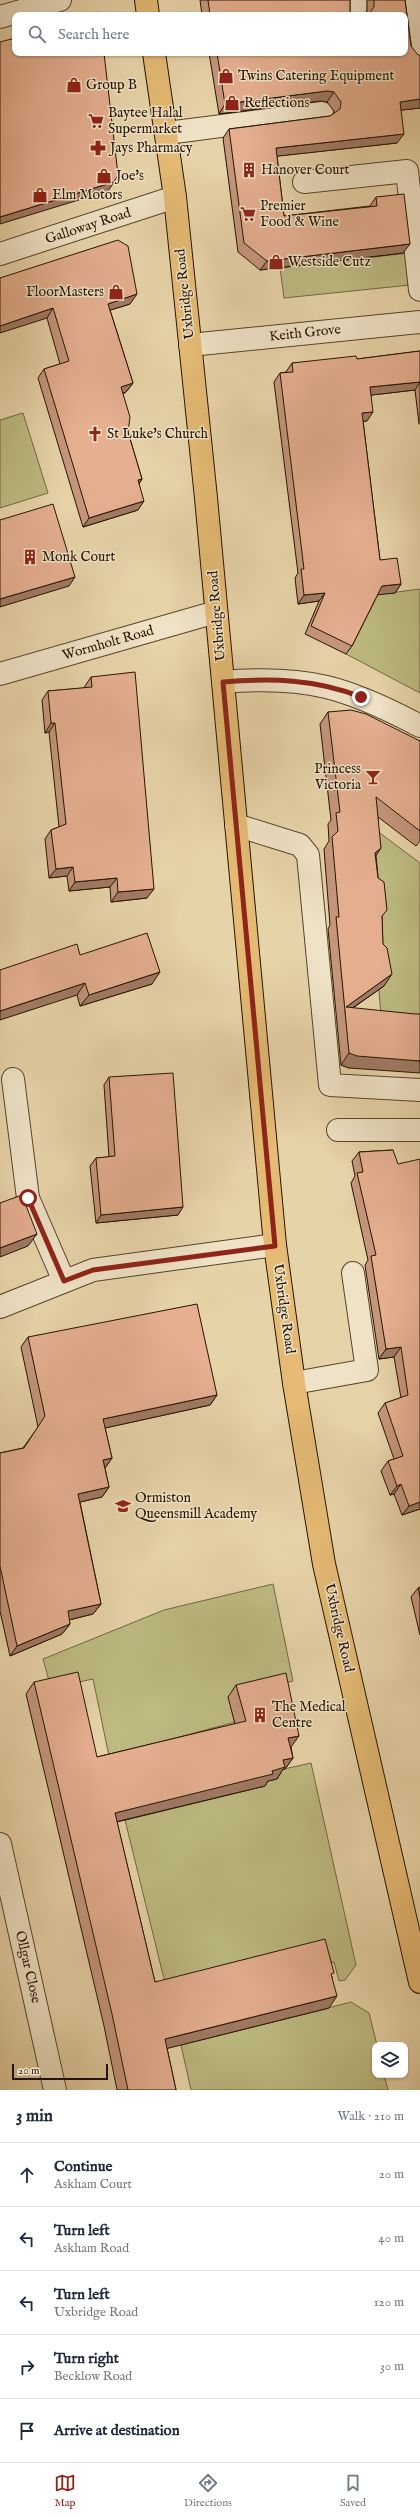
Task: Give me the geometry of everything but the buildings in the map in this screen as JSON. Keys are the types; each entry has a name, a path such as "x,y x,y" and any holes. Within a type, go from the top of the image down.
{"main road":[{"path":"146,0 148,12"},
{"name":"Uxbridge Road","path":"154,56 175,198 190,345 223,682 275,1246 294,1383 324,1564 420,1982"}],"street":[{"path":"18,12 60,0"},
{"path":"355,12 356,0"},
{"path":"410,0 417,53"},
{"path":"0,17 12,14"},
{"path":"166,133 322,113"},
{"path":"304,182 407,171 420,290"},
{"name":"Galloway Road","path":"0,254 175,198"},
{"name":"Keith Grove","path":"190,345 420,322"},
{"name":"Wormholt Road","path":"0,674 216,612"},
{"path":"223,682 275,679 316,683 344,690 420,726"},
{"path":"236,825 300,845 308,855 330,1085 420,1090"},
{"path":"13,1079 28,1198 64,1281"},
{"path":"338,1130 420,1130"},
{"path":"0,1307 93,1270 275,1246"},
{"path":"294,1383 367,1370 353,1273"},
{"name":"Ollgar Close","path":"0,1844 55,2090"}],"shaded area":[{"path":"408,253 410,285 284,298 280,268"},
{"path":"23,413 48,493 0,508 0,420"},
{"path":"420,589 420,693 346,654 375,595"},
{"path":"365,822 420,863 420,1027 382,1027"},
{"path":"273,1584 293,1681 229,1697 235,1722 109,1756 93,1679 51,1688 43,1659 164,1610"},
{"path":"311,1763 356,1965 345,1980 339,1981 334,1962 166,1987 125,1820 275,1771"},
{"path":"351,2002 369,2013 376,2042 372,2042 372,2078 385,2078 388,2090 191,2090 181,2045"}],"place":[{"name":"Twins Catering Equipment","path":"226,76"},
{"name":"Group B","path":"74,85"},
{"name":"Reflections","path":"232,103"},
{"name":"Baytee Halal Supermarket","path":"96,121"},
{"name":"Jays Pharmacy","path":"98,148"},
{"name":"Hanover Court","path":"249,170"},
{"name":"Joe's","path":"104,176"},
{"name":"Elm Motors","path":"40,195"},
{"name":"Premier Food & Wine","path":"248,214"},
{"name":"Westside Cutz","path":"276,262"},
{"name":"FloorMasters","path":"116,292"},
{"name":"St Luke's Church","path":"95,434"},
{"name":"Monk Court","path":"30,557"},
{"name":"Princess Victoria","path":"373,777"},
{"name":"Ormiston Queensmill Academy","path":"123,1506"},
{"name":"The Medical Centre","path":"260,1715"}],"route":[{"path":"28,1198 64,1281 93,1270 275,1246 223,682 253,679 297,680 344,690 361,697"}]}
